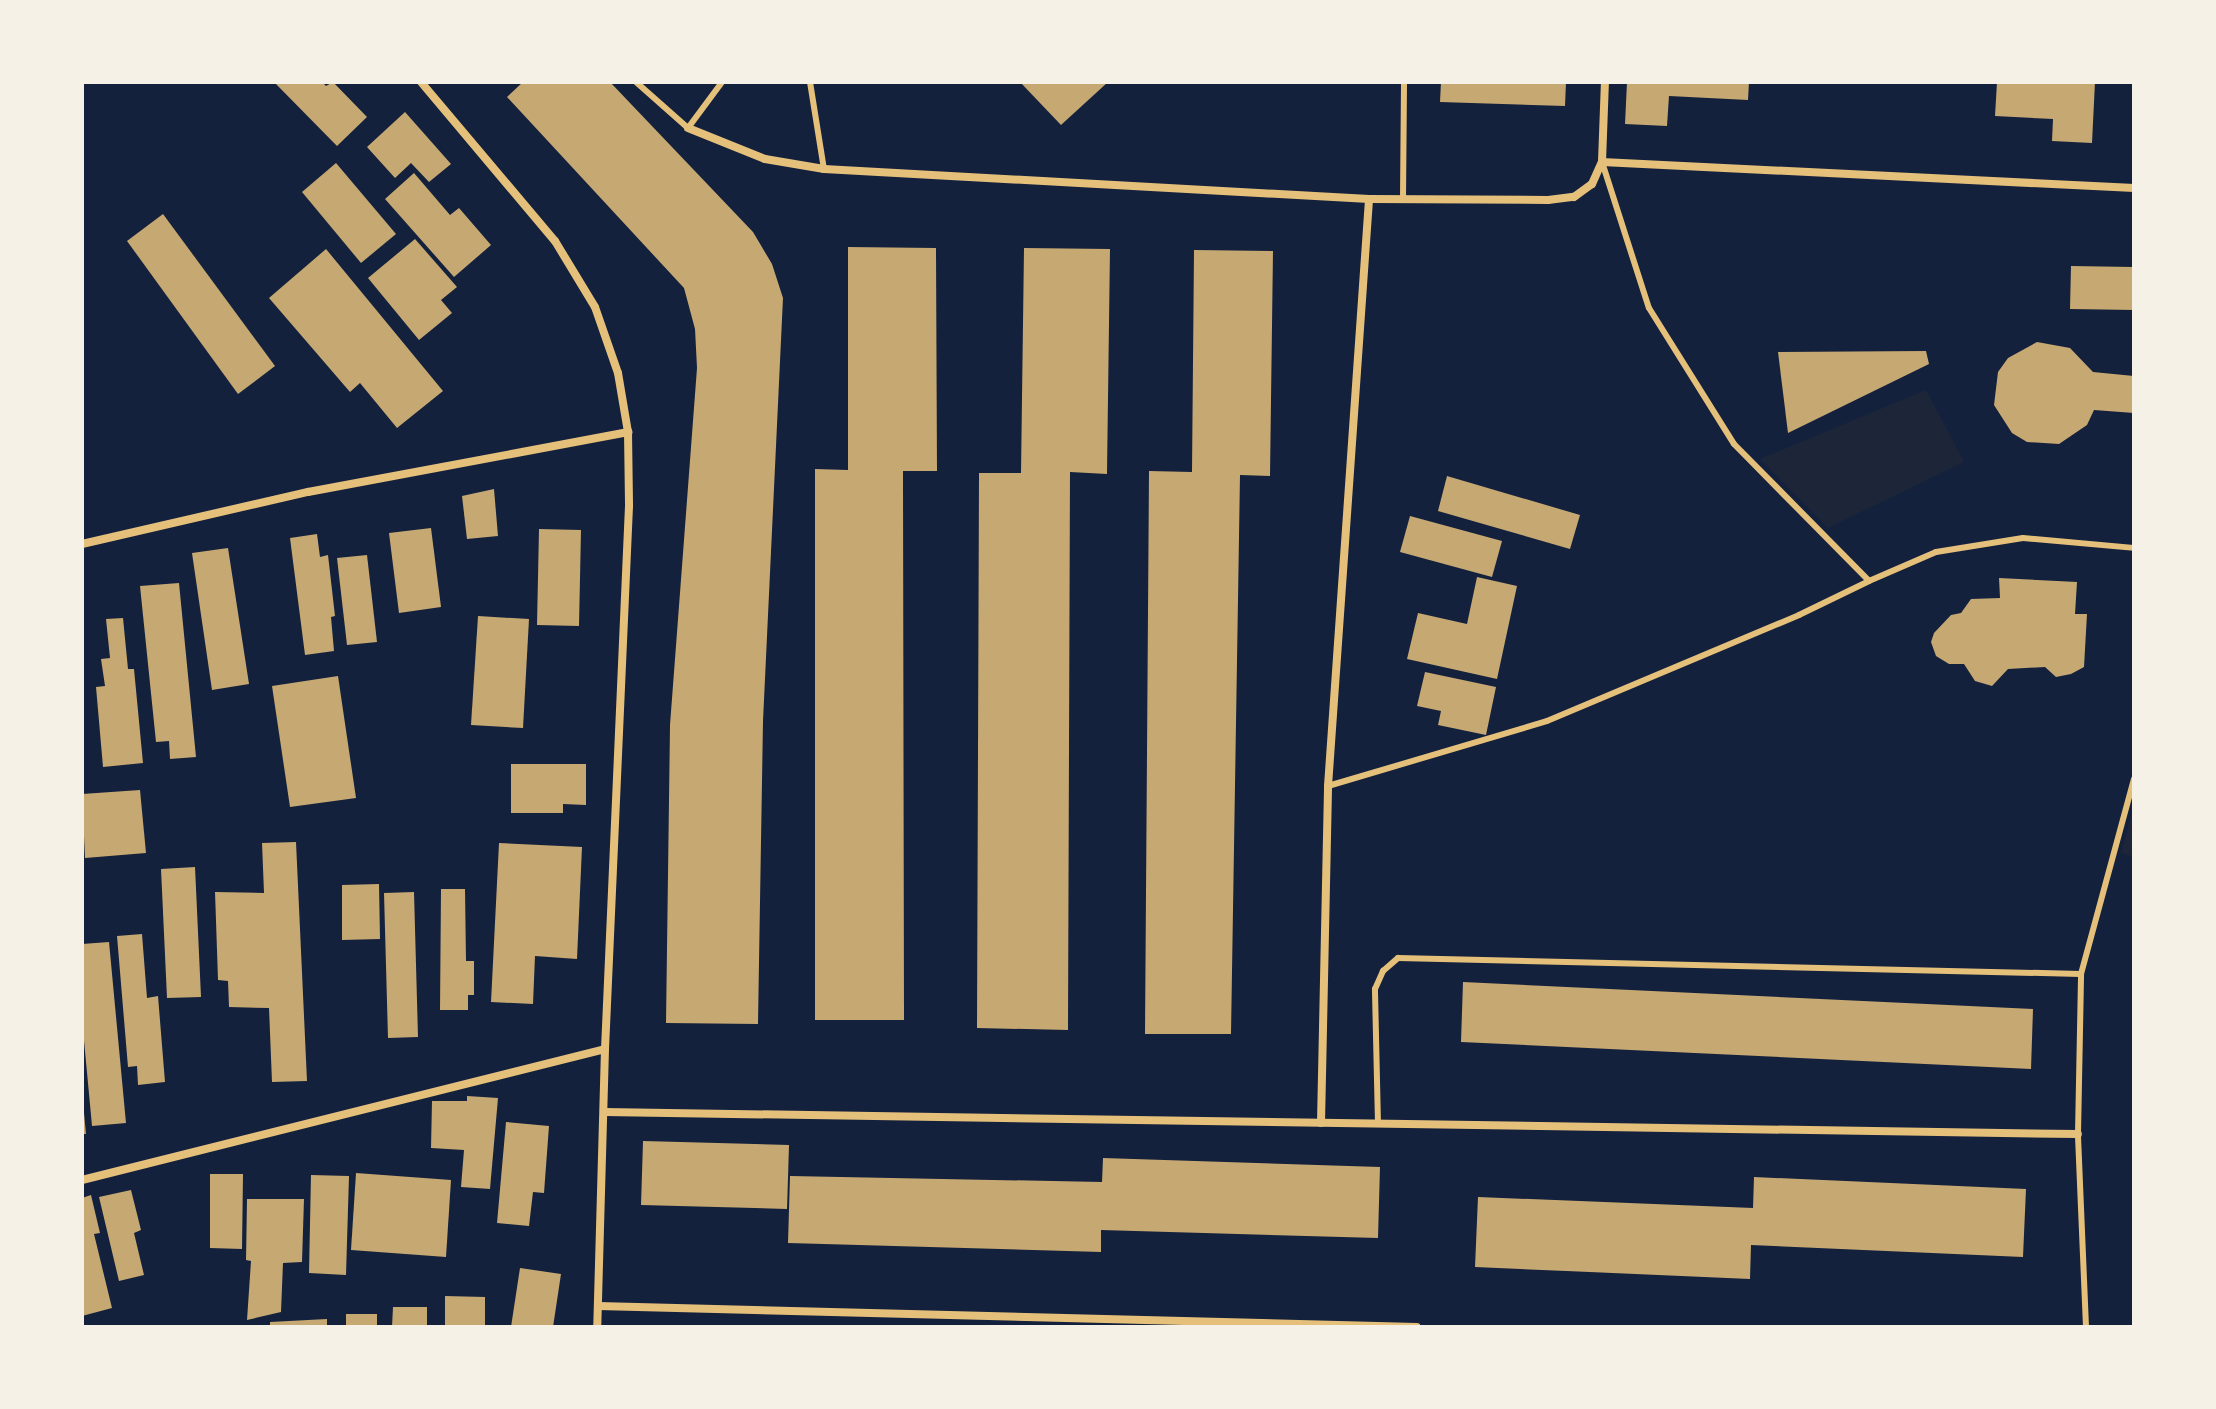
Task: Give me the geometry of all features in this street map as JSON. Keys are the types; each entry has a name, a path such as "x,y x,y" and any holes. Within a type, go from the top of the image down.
{"street":[{"path":"421,82 555,241 595,307 618,373 628,432 629,506 605,1049 597,1327"},
{"path":"688,128 765,159 824,169 1369,199 1548,200 1574,197 1592,184 1602,162 1605,82"},
{"path":"1602,162 2134,188"},
{"path":"1321,1123 1328,786 1369,199"},
{"path":"82,544 308,492 628,432"},
{"path":"82,1180 605,1049"},
{"path":"604,1112 2078,1134"},
{"path":"598,1306 1111,1322 1417,1327"}],"lane":[{"path":"636,82 688,128 722,82"},
{"path":"810,82 824,169"},
{"path":"1403,199 1404,82"},
{"path":"1602,162 1649,308 1734,444 1869,581"},
{"path":"1328,786 1547,721 1799,615 1936,552 2023,538 2134,548"},
{"path":"2086,1327 2078,1134 2081,974 2134,779"},
{"path":"1378,1124 1375,989 1383,971 1398,958 2081,974"}],"shaded area":[{"path":"1926,390 1964,462 1828,528 1760,459"},
{"path":"2134,806 2134,857 2121,853"}],"building":[{"path":"274,82 322,82 326,86 333,82 367,117 337,146"},
{"path":"523,82 610,82 753,232 772,264 783,298 763,721 758,1024 666,1023 670,725 697,368 695,329 684,288 507,97"},
{"path":"1020,82 1108,82 1061,125"},
{"path":"1441,82 1566,82 1565,106 1440,102"},
{"path":"1627,82 1749,82 1748,100 1669,96 1667,126 1625,124"},
{"path":"1997,82 2095,82 2092,143 2052,141 2053,119 1995,116"},
{"path":"405,112 451,164 429,182 411,163 395,178 367,147"},
{"path":"336,163 396,234 361,263 302,192"},
{"path":"414,173 450,215 459,208 491,245 454,277 385,199"},
{"path":"163,214 275,366 238,394 127,241"},
{"path":"415,239 457,287 441,300 452,313 419,340 368,278"},
{"path":"848,247 936,248 937,471 903,471 904,1020 815,1020 815,469 848,470"},
{"path":"1024,248 1110,249 1107,474 1070,472 1068,1030 977,1028 979,473 1021,473"},
{"path":"326,249 443,391 397,428 360,383 350,392 269,298"},
{"path":"1194,250 1273,251 1270,476 1240,475 1231,1034 1145,1034 1149,471 1192,472"},
{"path":"2071,266 2134,267 2134,310 2070,309"},
{"path":"2037,342 2070,348 2093,372 2134,376 2134,413 2094,410 2087,425 2059,444 2027,442 2012,433 1994,405 1998,372 2008,358"},
{"path":"1926,351 1929,364 1788,433 1778,352"},
{"path":"1447,476 1580,515 1570,549 1438,511"},
{"path":"494,489 498,536 467,539 462,496"},
{"path":"1410,516 1502,541 1492,577 1400,552"},
{"path":"431,528 441,607 399,613 389,533"},
{"path":"539,529 581,530 579,626 537,625"},
{"path":"317,534 320,557 328,555 335,616 331,617 334,651 305,655 290,538"},
{"path":"228,548 249,684 212,690 192,553"},
{"path":"367,555 377,642 347,645 337,558"},
{"path":"1477,577 1517,586 1497,679 1407,659 1418,613 1467,624"},
{"path":"1999,578 2077,582 2075,614 2087,614 2084,667 2056,677 2045,667 2008,669 1992,686 1975,681 1964,664 1949,664 1936,656 1931,642 1934,633 1951,615 1961,613 1971,599 2000,598"},
{"path":"179,583 196,757 170,759 169,741 156,742 140,586"},
{"path":"478,616 529,619 523,728 471,725"},
{"path":"123,618 128,669 134,669 143,763 103,767 96,687 105,686 101,659 110,658 106,619"},
{"path":"1425,672 1496,687 1486,735 1438,725 1441,711 1417,706"},
{"path":"338,676 356,798 290,807 272,686"},
{"path":"511,764 586,764 586,805 563,804 563,813 511,813"},
{"path":"140,790 146,853 85,858 82,794"},
{"path":"296,842 307,1081 272,1082 269,1008 229,1007 228,981 218,980 215,892 264,893 262,843"},
{"path":"499,843 582,847 577,959 535,956 533,1004 491,1002"},
{"path":"195,867 201,997 167,998 161,869"},
{"path":"379,884 380,939 342,940 342,885"},
{"path":"441,889 465,889 466,961 474,961 474,995 468,995 468,1010 440,1010"},
{"path":"414,892 418,1037 388,1038 384,893"},
{"path":"142,934 147,998 158,996 165,1082 138,1085 137,1066 128,1067 117,936"},
{"path":"109,942 126,1123 92,1126 82,1019 82,944"},
{"path":"1463,982 2033,1009 2031,1069 1461,1042"},
{"path":"467,1096 498,1098 490,1189 461,1187 464,1150 431,1148 432,1101 467,1101"},
{"path":"84,1113 86,1134 82,1134"},
{"path":"506,1122 549,1126 544,1193 533,1192 529,1226 497,1223"},
{"path":"643,1141 789,1145 787,1209 641,1205"},
{"path":"1103,1158 1380,1167 1378,1238 1101,1230 1101,1252 788,1243 790,1176 1102,1182"},
{"path":"356,1173 451,1180 446,1257 351,1250"},
{"path":"210,1174 243,1174 242,1249 210,1248"},
{"path":"311,1175 349,1176 346,1275 309,1273"},
{"path":"1754,1177 2026,1189 2023,1257 1751,1245 1750,1279 1475,1267 1478,1197 1753,1208"},
{"path":"131,1190 141,1230 134,1233 144,1275 119,1281 99,1197"},
{"path":"91,1195 100,1233 94,1234 112,1308 82,1316 82,1198"},
{"path":"247,1199 304,1199 302,1262 283,1263 281,1312 247,1320 251,1261 246,1260"},
{"path":"520,1268 561,1274 553,1327 511,1327"},
{"path":"445,1296 485,1297 485,1327 445,1327"},
{"path":"393,1307 427,1307 427,1327 392,1327"},
{"path":"346,1314 377,1314 377,1327 346,1327"},
{"path":"327,1319 327,1327 270,1327 270,1322"}]}
